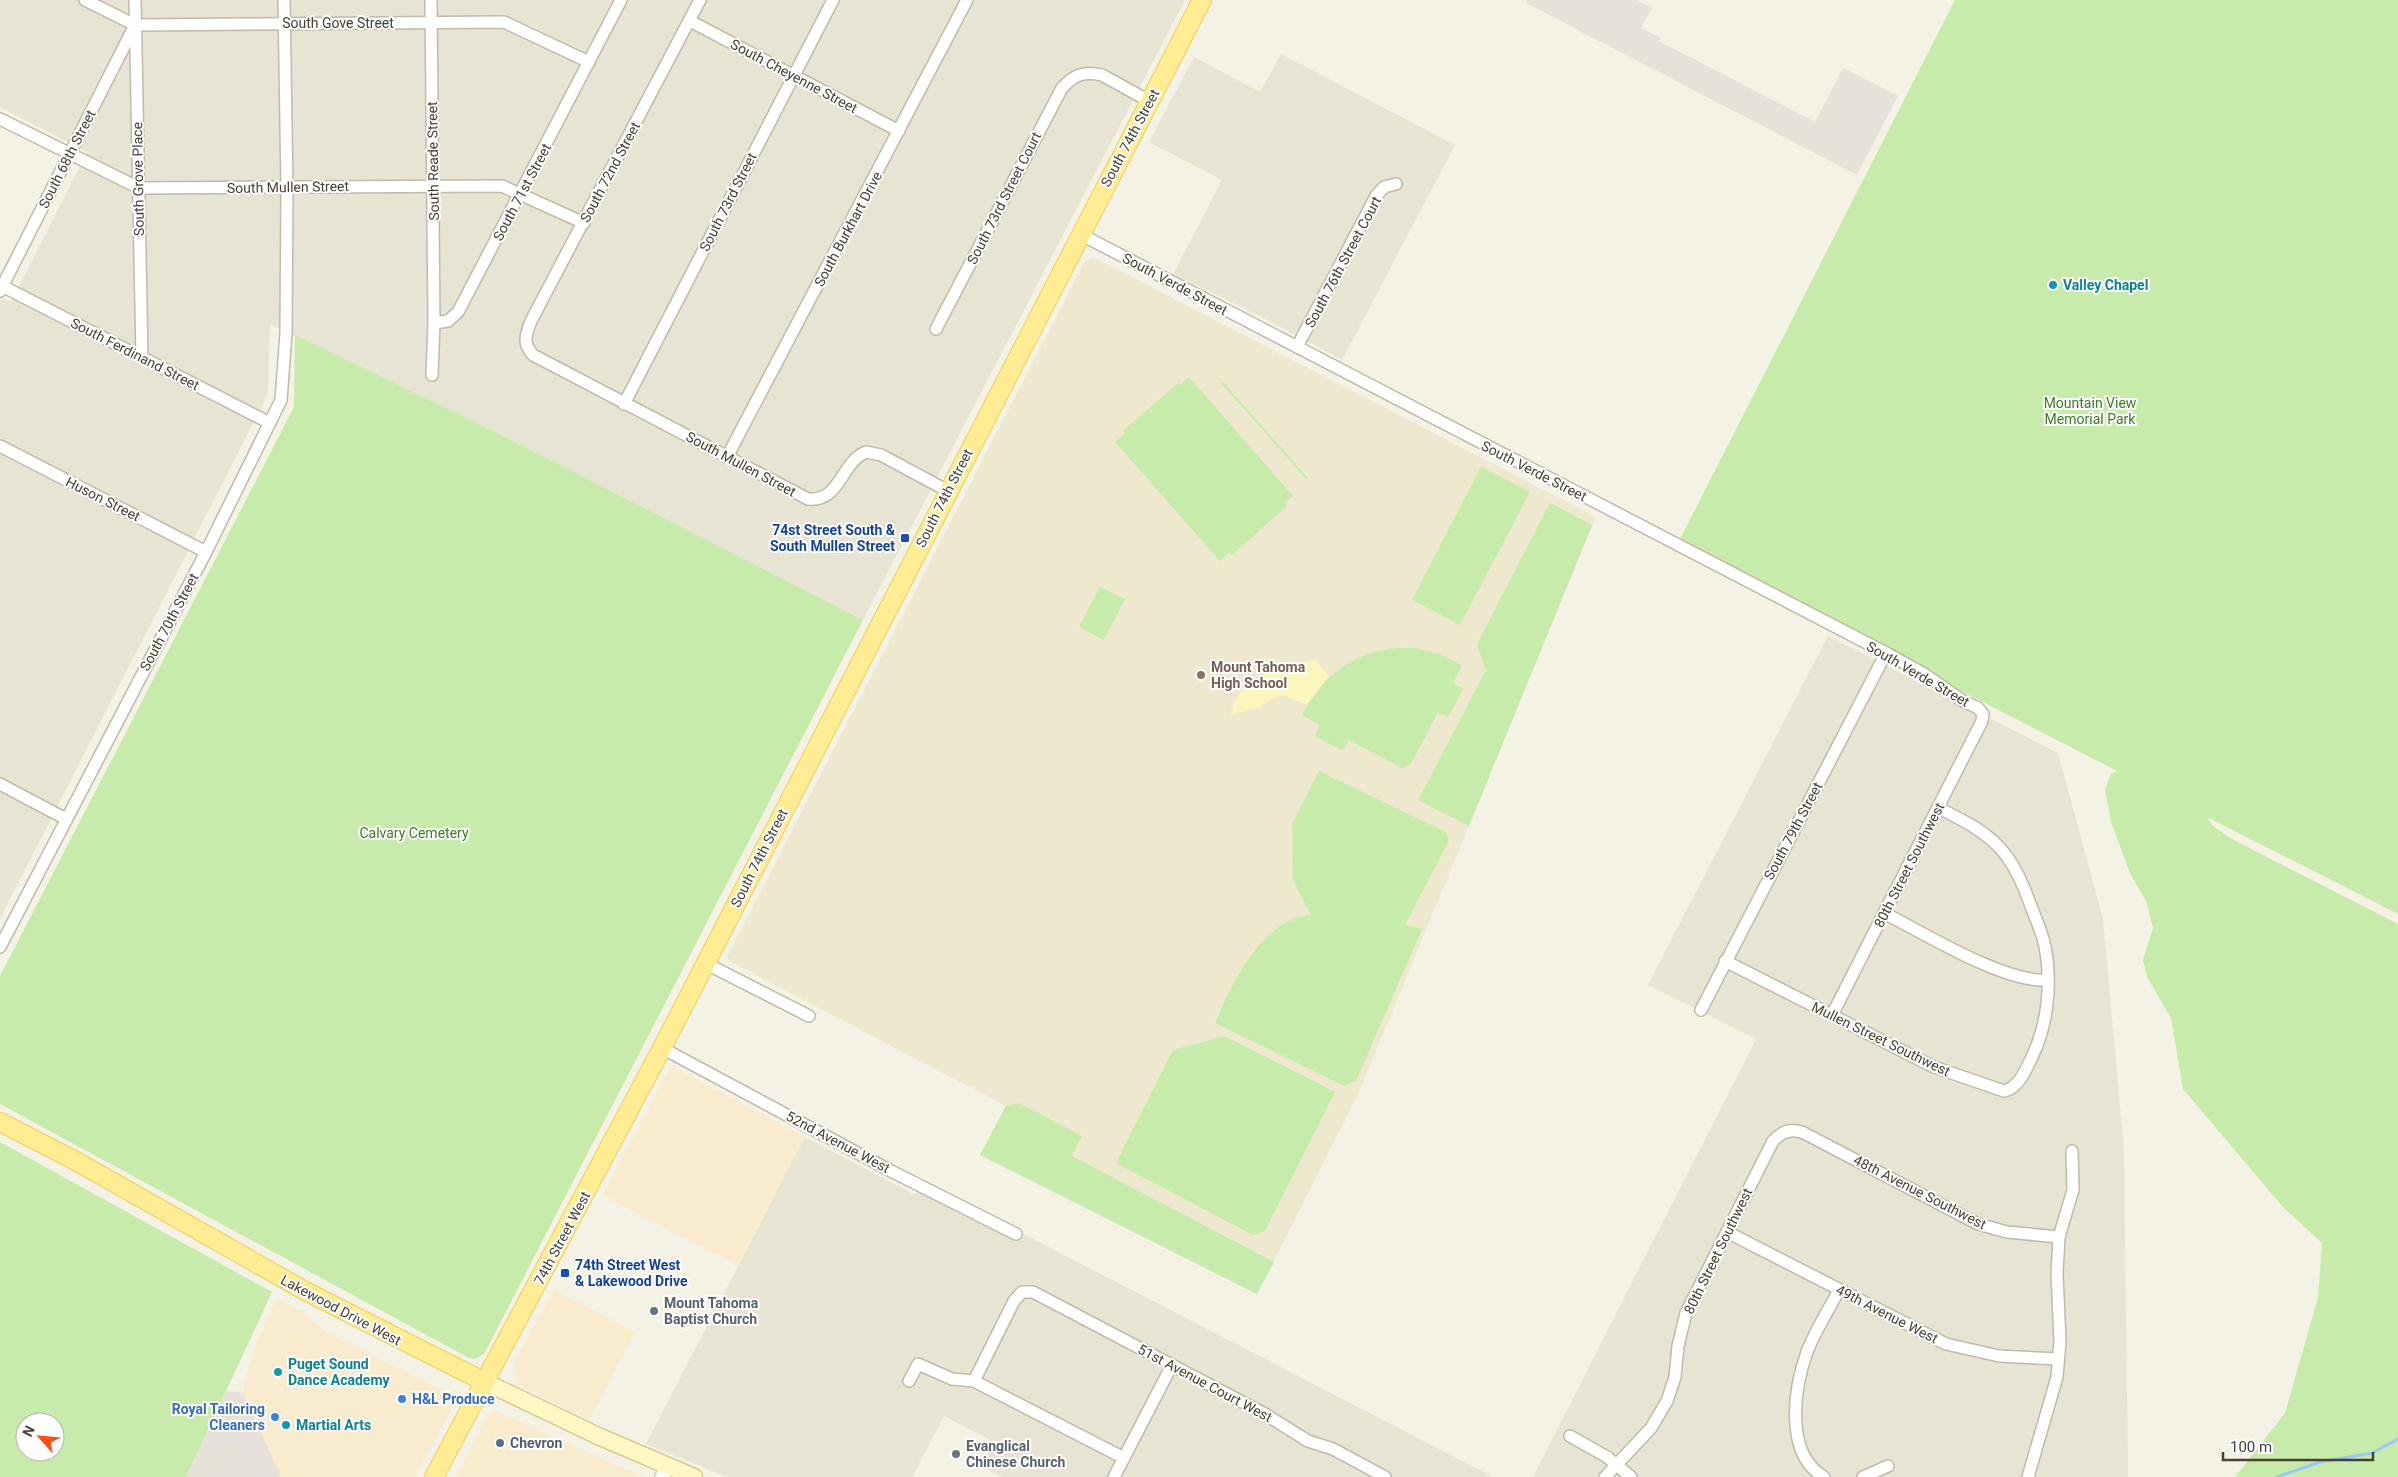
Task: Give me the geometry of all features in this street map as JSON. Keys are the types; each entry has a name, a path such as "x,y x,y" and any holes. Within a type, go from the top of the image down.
{"main road":[{"name":"South 74th Street","path":"688,998 1202,0"},
{"name":"74th Street West","path":"434,1477 688,998"},
{"name":"Lakewood Drive West","path":"0,1122 74,1160 284,1280 665,1471 694,1477"}],"street":[{"name":"South Gove Street","path":"85,0 135,25 504,22 589,62"},
{"name":"South Grove Place","path":"135,0 142,357"},
{"name":"South 70th Street","path":"0,947 206,552 281,400 286,334 287,187 284,0"},
{"name":"South Reade Street","path":"431,0 434,323"},
{"name":"South 71st Street","path":"434,323 448,321 458,312 522,193 621,0"},
{"name":"South 72nd Street","path":"526,346 524,340 531,320 584,223 700,0"},
{"name":"South 73rd Street","path":"624,404 833,0"},
{"name":"South Burkhart Drive","path":"727,457 900,131 967,0"},
{"name":"South Cheyenne Street","path":"690,21 900,131"},
{"name":"South 68th Street","path":"1,288 135,25"},
{"name":"South 73rd Street Court","path":"936,329 1057,96 1071,79 1079,74 1102,75 1149,101"},
{"name":"South Mullen Street","path":"0,119 139,188 502,186 522,193 584,223"},
{"name":"South 76th Street Court","path":"1297,347 1376,196 1384,188 1396,184"},
{"name":"South Verde Street","path":"1080,234 1886,653 1924,674 1963,701 1978,708 1983,714"},
{"name":"South Ferdinand Street","path":"1,288 142,357 270,423"},
{"path":"432,375 434,323"},
{"name":"South Mullen Street","path":"526,346 533,355 808,499 822,499 828,496 834,490 853,460 866,452 882,456 948,491"},
{"name":"Huson Street","path":"0,446 206,552"},
{"name":"South 79th Street","path":"1700,1010 1886,653"},
{"name":"80th Street Southwest","path":"1832,1015 1939,808 1982,721 1983,714"},
{"path":"0,784 66,819"},
{"path":"1884,913 1996,969 2023,978 2046,980 2045,944 2017,873 1998,846 1982,832 1939,808"},
{"name":"Mullen Street Southwest","path":"1726,961 1952,1074 2008,1091 2017,1083 2040,1038 2046,1012 2046,980"},
{"path":"705,964 809,1016"},
{"name":"52nd Avenue West","path":"662,1048 891,1171 1016,1234"},
{"name":"48th Avenue Southwest","path":"1786,1131 1797,1130 1804,1133 1978,1224 2007,1232 2060,1237"},
{"name":"80th Street Southwest","path":"1605,1477 1615,1464 1651,1428 1667,1402 1675,1377 1678,1346 1686,1313 1773,1141 1786,1131"},
{"path":"2028,1477 2057,1377 2060,1336 2058,1273 2060,1237 2073,1190 2072,1151"},
{"name":"49th Avenue West","path":"1727,1232 1946,1344 1999,1356 2058,1358"},
{"path":"1824,1477 1811,1467 1800,1445 1797,1428 1797,1395 1808,1350 1839,1290"},
{"name":"51st Avenue Court West","path":"974,1381 1018,1295 1025,1291 1033,1292 1263,1413 1308,1441 1334,1450 1366,1472 1384,1477"},
{"path":"909,1382 918,1364 952,1379 974,1381 1124,1458"},
{"path":"1114,1477 1172,1365"},
{"path":"1570,1436 1615,1464 1631,1477"},
{"path":"1863,1477 1888,1466"}],"shaded area":[{"path":"0,0 1185,0 863,620 270,324 268,394 0,919 0,297 11,302 87,152 0,107"},
{"path":"1527,0 1637,0 1652,8 1641,28 1661,38 1659,41 1815,122 1843,68 1898,96 1857,175 1526,3"},
{"path":"1281,54 1455,145 1342,360 1254,313 1173,274 1222,180 1149,142 1194,57 1260,92"},
{"name":"Mount Tahoma High School","path":"1093,257 1596,517 1358,1095 1257,1294 980,1155 1006,1106 729,961 727,957 1085,261"},
{"path":"1828,636 2058,753 2103,919 2124,1150 2128,1477 1533,1477 1756,1039 1648,985"},
{"path":"671,1066 805,1137 738,1266 603,1195"},
{"path":"805,1137 915,1195 923,1182 1493,1477 1002,1477 982,1466 994,1442 944,1416 912,1477 727,1477 646,1444"},
{"path":"554,1290 635,1332 589,1420 517,1385 515,1362"},
{"path":"278,1298 301,1310 327,1333 451,1394 453,1406 415,1477 281,1477 243,1393 258,1339"},
{"path":"227,1390 243,1393 281,1477 186,1477"},
{"path":"496,1411 645,1477 456,1477 488,1415"}],"green space":[{"name":"Mountain View Memorial Park","path":"1955,0 2398,0 2398,914 2207,817 2213,826 2230,838 2398,924 2398,1477 2235,1477 2285,1413 2318,1298 2322,1243 2283,1207 2183,1089 2171,1018 2147,977 2143,960 2153,928 2147,903 2130,873 2111,822 2105,789 2111,774 2117,771 1677,545"},
{"name":"Calvary Cemetery","path":"295,335 499,434 863,620 484,1354 475,1359 469,1358 0,1104 0,976 294,407"},
{"path":"1189,377 1293,496 1285,503 1287,506 1232,555 1229,552 1220,561 1115,442 1125,434 1123,431 1178,383 1180,385"},
{"path":"1223,382 1308,478 1306,479 1221,383"},
{"path":"1481,467 1530,492 1460,625 1412,600"},
{"path":"1550,503 1592,525 1469,826 1418,800 1486,670 1477,644"},
{"path":"1100,587 1125,599 1104,640 1079,627"},
{"path":"1396,648 1414,648 1440,654 1462,665 1453,683 1463,689 1448,717 1438,712 1411,764 1402,768 1349,740 1343,751 1315,736 1320,725 1302,715 1311,699 1334,674 1362,656"},
{"path":"1319,771 1446,832 1449,841 1405,925 1422,929 1356,1081 1344,1086 1215,1023 1240,972 1264,940 1278,928 1294,919 1311,915 1293,880 1292,824"},
{"path":"1225,1036 1335,1092 1265,1231 1253,1235 1116,1163 1173,1050"},
{"path":"1019,1103 1082,1136 1072,1156 1274,1262 1257,1294 980,1155 1006,1106"},
{"path":"0,1142 272,1292 186,1477 0,1477"}],"sand":[{"path":"1315,660 1329,676 1307,705 1283,695 1272,699 1260,708 1230,715 1240,693 1248,684 1266,674"}],"waterway":[{"path":"2277,1477 2320,1462 2372,1453 2398,1439"}],"place":[{"name":"Valley Chapel","path":"2053,285"},
{"name":"74st Street South & South Mullen Street","path":"905,538"},
{"name":"Mount Tahoma High School","path":"1201,675"},
{"name":"74th Street West & Lakewood Drive","path":"565,1273"},
{"name":"Mount Tahoma Baptist Church","path":"654,1311"},
{"name":"Puget Sound Dance Academy","path":"278,1372"},
{"name":"H&L Produce","path":"402,1399"},
{"name":"Royal Tailoring Cleaners","path":"275,1417"},
{"name":"Martial Arts","path":"286,1425"},
{"name":"Chevron","path":"500,1443"},
{"name":"Evanglical Chinese Church","path":"956,1454"}]}
